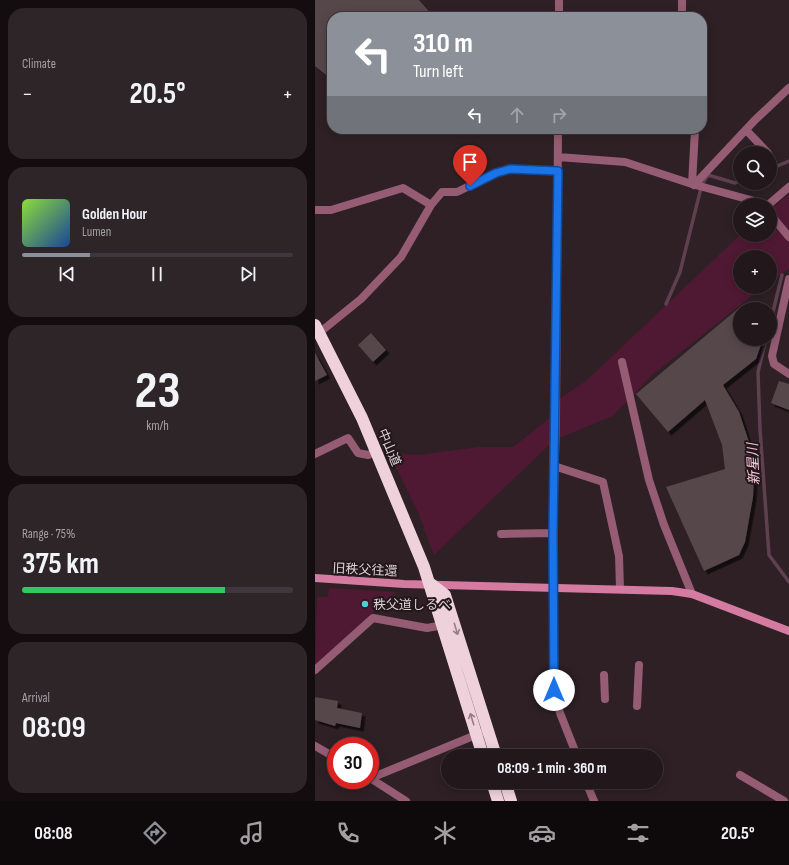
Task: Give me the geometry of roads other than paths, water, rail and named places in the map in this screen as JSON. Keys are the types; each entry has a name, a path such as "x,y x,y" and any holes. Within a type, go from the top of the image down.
{"highway":[{"name":"中山道","path":"317,329 377,451 431,584 443,625 482,732 492,749"},
{"name":"中山道","path":"431,584 445,596 482,732 483,749"},
{"path":"494,789 498,801"},
{"path":"507,789 511,801"}],"street":[{"path":"559,0 559,12"},
{"path":"682,0 683,12"},
{"path":"693,185 789,88"},
{"path":"746,130 761,146"},
{"path":"558,134 553,534 554,690 560,712 574,749"},
{"path":"693,185 695,134"},
{"path":"558,157 625,162 693,185 743,198"},
{"path":"317,329 361,299 401,257 431,205 442,192 457,192 496,173 510,169 558,171"},
{"path":"776,198 789,187"},
{"path":"315,210 331,210 403,188 431,205"},
{"path":"777,222 789,237"},
{"path":"789,279 772,356 773,364 789,374"},
{"path":"622,362 649,480 664,525 692,594"},
{"path":"315,454 348,438 358,453 368,455 377,451"},
{"path":"554,466 603,482 619,556 620,589"},
{"path":"501,534 553,534"},
{"name":"旧秩父往還","path":"315,578 413,584 672,591 692,594 789,631"},
{"path":"315,670 373,618 427,628 443,625"},
{"path":"637,706 639,665"},
{"path":"604,674 605,699"},
{"path":"379,775 482,732"},
{"path":"315,746 327,753"},
{"path":"740,775 784,801"},
{"path":"379,783 406,801"},
{"path":"590,789 594,801"}],"waterway":[{"name":"新星川","path":"777,166 789,161"},
{"name":"新星川","path":"666,304 680,272 702,184 708,175 733,182"},
{"name":"新星川","path":"775,302 782,275"},
{"name":"新星川","path":"764,346 758,372 760,429 769,555 789,582"}],"place":[{"name":"秩父道しるべ","path":"365,604"}]}
